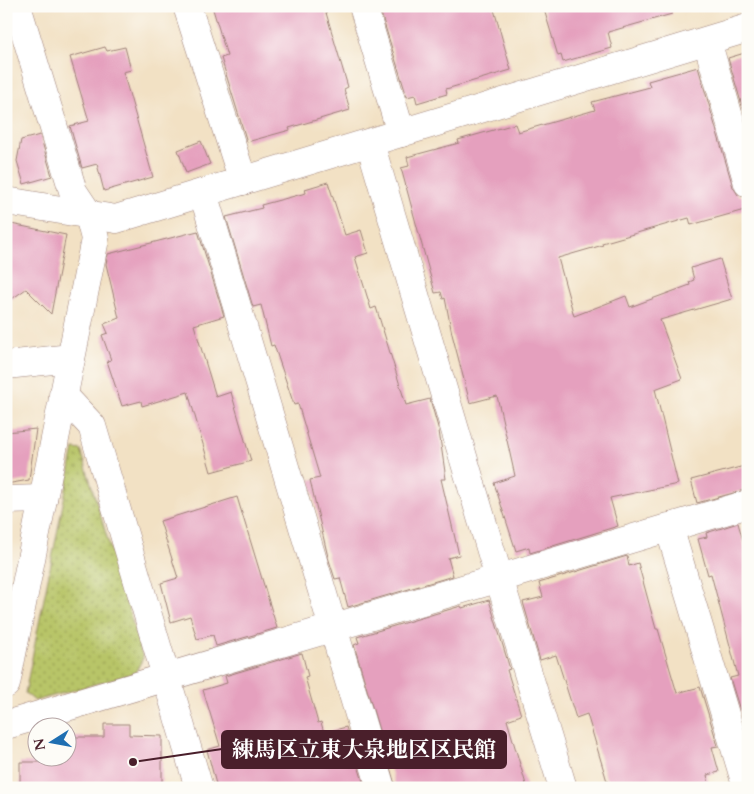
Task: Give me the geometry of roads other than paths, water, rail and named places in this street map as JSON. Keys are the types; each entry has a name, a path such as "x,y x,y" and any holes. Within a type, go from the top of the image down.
{"street":[{"path":"6,684 13,622 43,499 95,239 89,215 73,191 16,6"},
{"path":"188,6 243,181"},
{"path":"363,6 401,133"},
{"path":"6,201 116,219 748,28"},
{"path":"706,41 748,183"},
{"path":"370,143 563,788"},
{"path":"203,193 380,788"},
{"path":"6,365 70,358"},
{"path":"64,395 92,426 200,788"},
{"path":"6,500 43,499"},
{"path":"6,725 748,504"},
{"path":"669,527 747,788"}],"place":[{"name":"練馬区立東大泉地区区民館","path":"133,762"}]}
